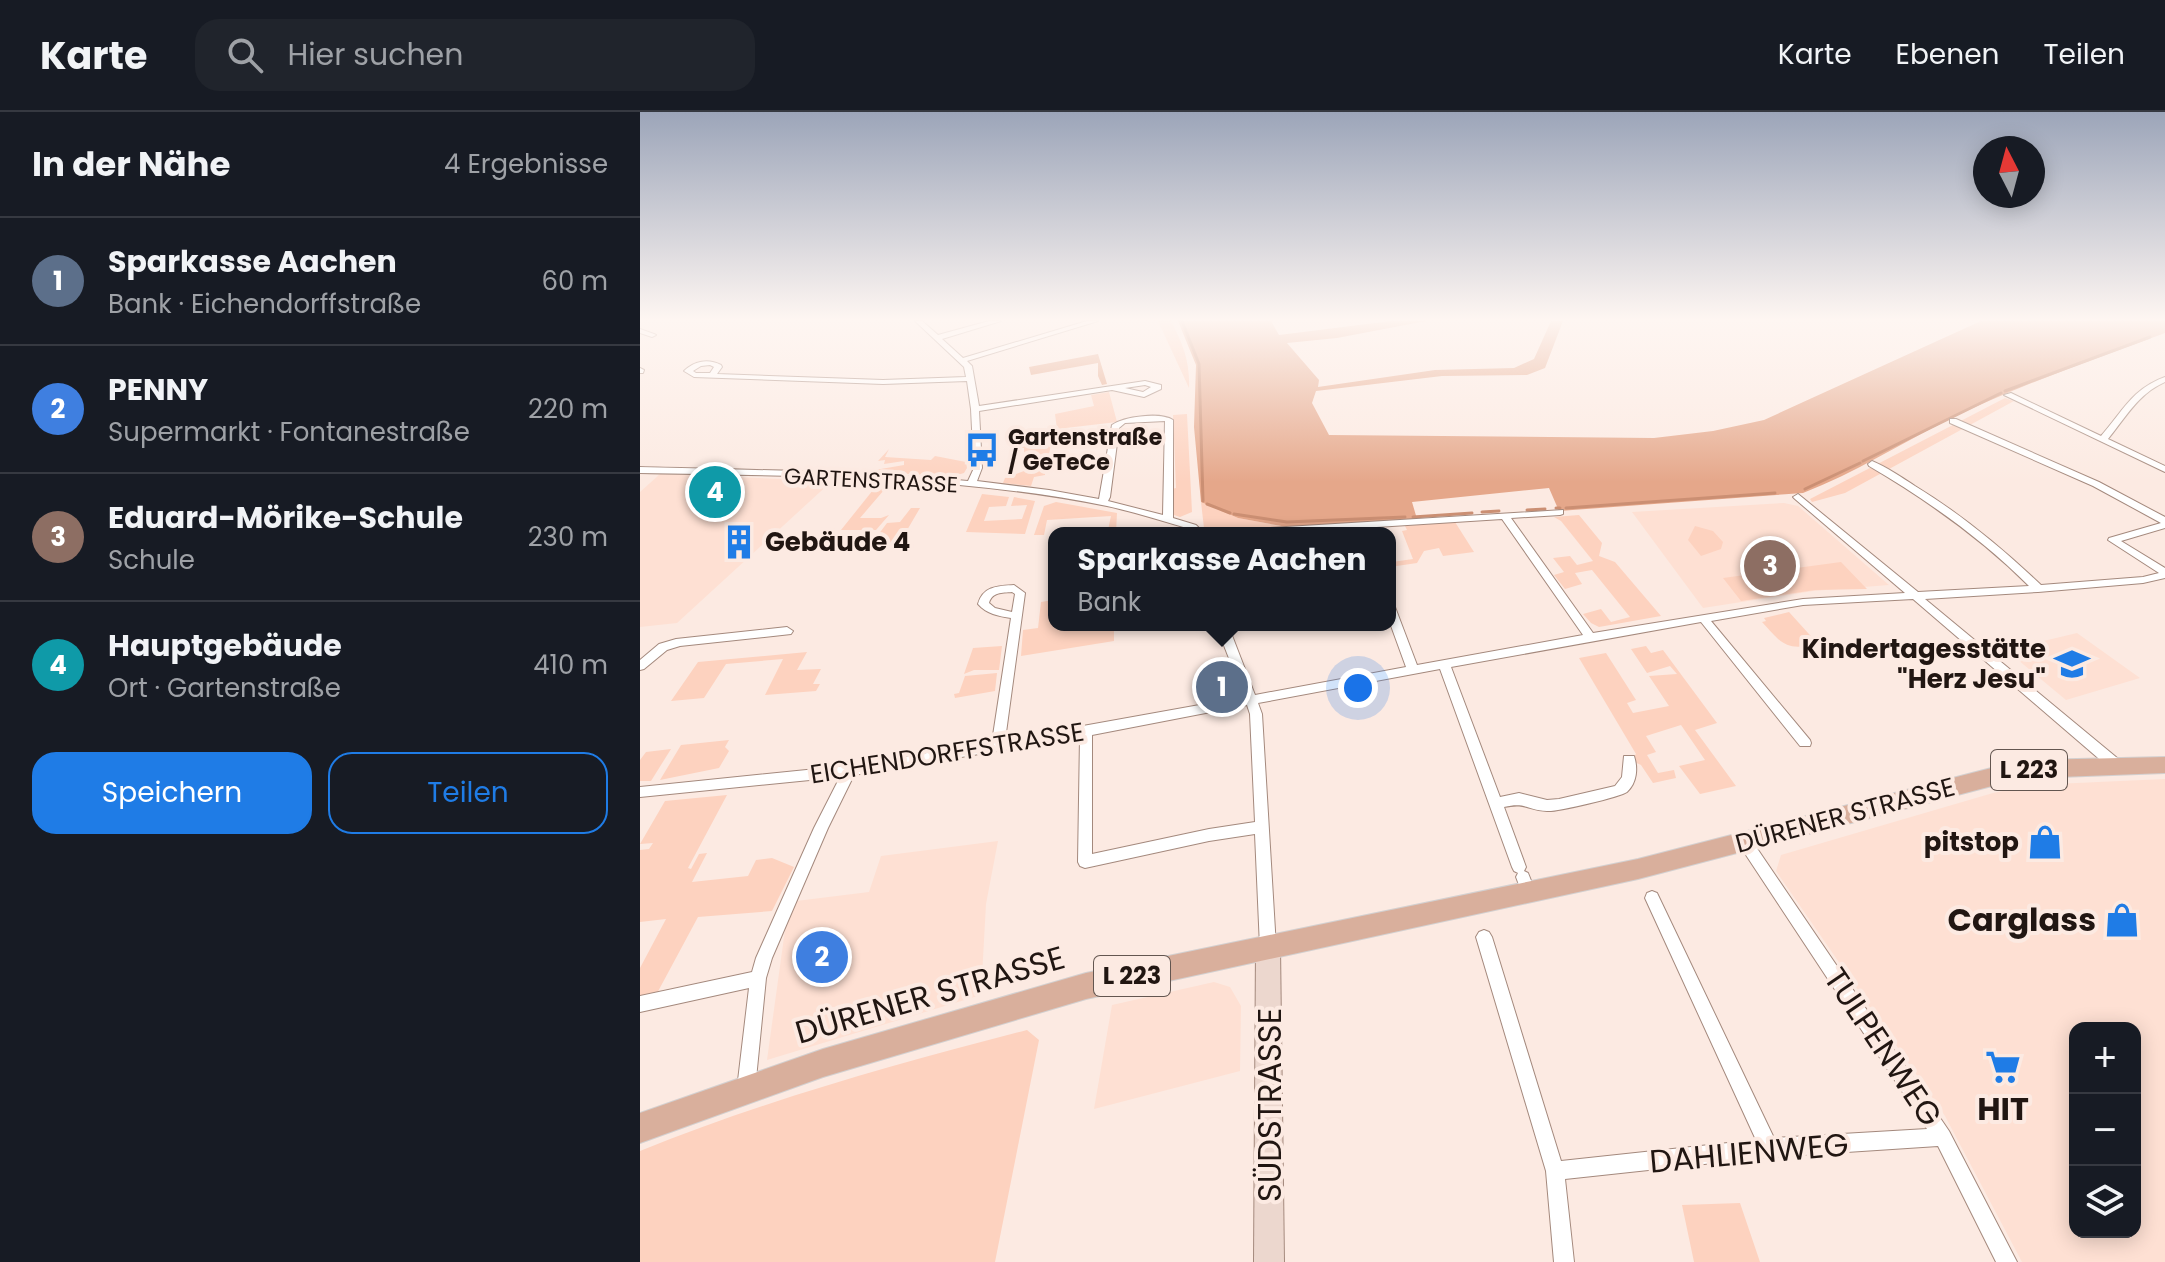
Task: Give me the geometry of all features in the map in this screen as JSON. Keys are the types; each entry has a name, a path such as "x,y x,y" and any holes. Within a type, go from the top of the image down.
{"main road":[{"name":"DÜRENER STRASSE","path":"640,1128 746,1089 931,1029 1086,986 1268,947 1524,879 1745,842 2007,773 2165,765"},
{"name":"SÜDSTRASSE","path":"1268,947 1269,1262"}],"street":[{"path":"727,375 883,382 969,379"},
{"path":"969,375 975,409 978,468 971,485"},
{"path":"2102,440 2118,423 2121,412 2136,394 2165,379"},
{"path":"975,409 1112,388 1145,383 1158,387 1144,395 1112,388"},
{"path":"2008,395 2165,469"},
{"path":"1102,502 1115,427 1123,421 1165,418 1169,420 1168,520"},
{"path":"1953,421 2096,484 2165,523"},
{"path":"1872,464 1929,496 1995,545 2038,589"},
{"name":"GARTENSTRASSE","path":"640,470 971,485 1102,502 1188,527"},
{"path":"1798,497 2117,766"},
{"path":"1387,527 1560,512"},
{"path":"1504,515 1590,637"},
{"path":"2165,523 2113,540 2165,573"},
{"name":"EICHENDORFFSTRASSE","path":"640,792 850,771 998,747 1590,637 1824,600 2038,589 2143,580 2165,573"},
{"path":"998,747 1016,616"},
{"path":"1703,618 1805,743"},
{"path":"1396,624 1412,669"},
{"path":"640,666 663,647 680,642 787,631"},
{"path":"1224,631 1256,714 1268,947"},
{"path":"1444,663 1524,879"},
{"path":"1086,731 1085,862 1263,827"},
{"path":"1496,804 1519,798 1547,806 1559,805 1619,790 1625,786 1630,773 1629,760"},
{"path":"746,1089 758,978 777,923 850,771"},
{"name":"TULPENWEG","path":"1745,842 1943,1137 2007,1262"},
{"path":"1652,898 1769,1148"},
{"path":"1484,937 1555,1171 1564,1262"},
{"path":"640,1004 758,978"},
{"name":"DAHLIENWEG","path":"1555,1171 1769,1148 1943,1137"}],"shaded area":[{"path":"1104,375 1107,384 1102,385 1098,376"},
{"path":"1183,375 1189,375 1189,388"},
{"path":"1196,375 1314,375 1319,380 1318,387 1403,375 1528,375 1442,376 1316,391 1312,403 1329,435 1654,438 1713,431 1764,420 1863,375 2052,375 1976,407 1803,493 1559,511 1549,488 1412,502 1417,519 1287,527 1238,518 1201,502 1194,427"},
{"path":"1109,392 1117,422 1057,429 1055,414 1094,406 1091,395"},
{"path":"2005,398 2014,401 1845,493 1812,502 1810,499"},
{"path":"1187,414 1192,512 1180,517 1171,514 1172,489 1176,488 1173,415"},
{"path":"1049,433 1052,440 1049,454 1040,457 1045,457 1045,475 1034,477 1031,486 1003,483 1005,478 1024,471 1024,448 1019,448 1024,436"},
{"path":"889,449 885,457 931,460 935,456 966,462 967,468 964,473 950,477 869,471 904,465 904,461 884,464 885,460 878,461"},
{"path":"660,474 832,481 677,623 640,627 640,492"},
{"path":"877,485 899,487 884,490 860,518 889,515 876,530 841,530"},
{"path":"982,494 1009,497 1006,506 989,507 984,521 1022,519 1027,505 1011,506 1014,497 1035,501 1025,534 966,532"},
{"path":"1056,502 1117,513 1116,527 1109,527 1111,516 1047,520 1044,535 1034,535 1044,506"},
{"path":"1201,502 1238,518 1287,527 1204,527"},
{"path":"1784,503 1798,506 1889,585 1813,591 1703,608 1632,512"},
{"path":"911,508 920,508 896,549 875,539 887,523 900,522"},
{"path":"1579,515 1602,543 1599,556 1615,562 1661,616 1599,627 1583,614 1601,609 1611,622 1630,617 1592,570 1575,573 1582,584 1565,589 1554,575 1564,572 1553,558 1570,556 1577,565 1593,561 1561,521 1554,517"},
{"path":"1455,522 1474,552 1443,556 1439,548 1424,551 1417,563 1396,566 1396,561 1413,559 1402,531 1407,530 1405,526"},
{"path":"1695,526 1713,531 1723,542 1721,549 1701,556 1688,540"},
{"path":"1841,562 1867,589 1815,590 1741,601 1723,578"},
{"path":"1048,601 1048,631 1114,631 1114,641 1021,656 1023,630 1038,628 1041,602"},
{"path":"1789,612 1818,644 1799,647 1786,644 1762,622 1766,621 1764,618"},
{"name":"Kindertagesstätte \"Herz Jesu\"","path":"2077,633 2140,678 2066,700 2006,650"},
{"path":"1002,646 999,670 974,670 964,674 973,648"},
{"path":"1646,646 1651,653 1663,650 1717,723 1695,730 1736,786 1700,794 1679,766 1705,760 1681,725 1646,736 1656,752 1647,755 1658,773 1674,770 1676,778 1653,783 1641,765 1630,760 1636,754 1579,658 1606,653 1636,700 1627,703 1633,713 1669,706 1649,676 1677,674 1670,666 1647,673 1631,649"},
{"path":"807,652 797,670 821,669 813,684 820,684 816,691 765,695 783,659 726,664 704,698 671,701 698,662"},
{"path":"997,673 995,691 955,698 954,694 959,693 965,676"},
{"path":"729,740 725,747 729,751 719,768 660,780 681,745"},
{"path":"671,749 651,781 640,781 640,760 646,752"},
{"path":"2165,779 2165,1262 2022,1262 1945,1116 1776,871 1781,855 1993,793 2031,785"},
{"path":"727,795 688,868 691,869 699,854 707,853 692,882 748,876 756,860 772,858 794,867 772,911 698,917 655,997 640,1000 640,968 666,919 640,922 640,850 649,849 653,843 640,844 665,801"},
{"path":"998,841 986,904 981,995 767,1060 785,930 796,901 869,892 881,856"},
{"path":"1214,982 1230,987 1241,1006 1240,1071 1094,1109 1112,1005"},
{"path":"1027,1030 1039,1040 995,1262 640,1262 640,1151 735,1115 832,1084"},
{"path":"1740,1203 1760,1262 1694,1262 1682,1205"}],"waterway":[{"path":"1199,375 1203,501"},
{"path":"2005,391 2049,375"},
{"path":"1863,461 2001,393"},
{"path":"1805,489 1860,463"},
{"path":"1566,508 1775,493"},
{"path":"1207,504 1230,513"},
{"path":"1527,510 1545,509"},
{"path":"1482,512 1499,511"},
{"path":"1413,517 1472,513"},
{"path":"1234,514 1287,522 1405,517"}],"place":[{"name":"Gartenstraße / GeTeCe","path":"982,450"},
{"name":"Hauptgebäude","path":"715,492"},
{"name":"Gebäude 4","path":"739,542"},
{"name":"Eduard-Mörike-Schule","path":"1770,566"},
{"name":"Kindertagesstätte \"Herz Jesu\"","path":"2072,664"},
{"name":"Sparkasse Aachen","path":"1222,687"},
{"name":"pitstop","path":"2045,842"},
{"name":"Carglass","path":"2122,920"},
{"name":"PENNY","path":"822,957"},
{"name":"HIT","path":"2003,1067"}]}
